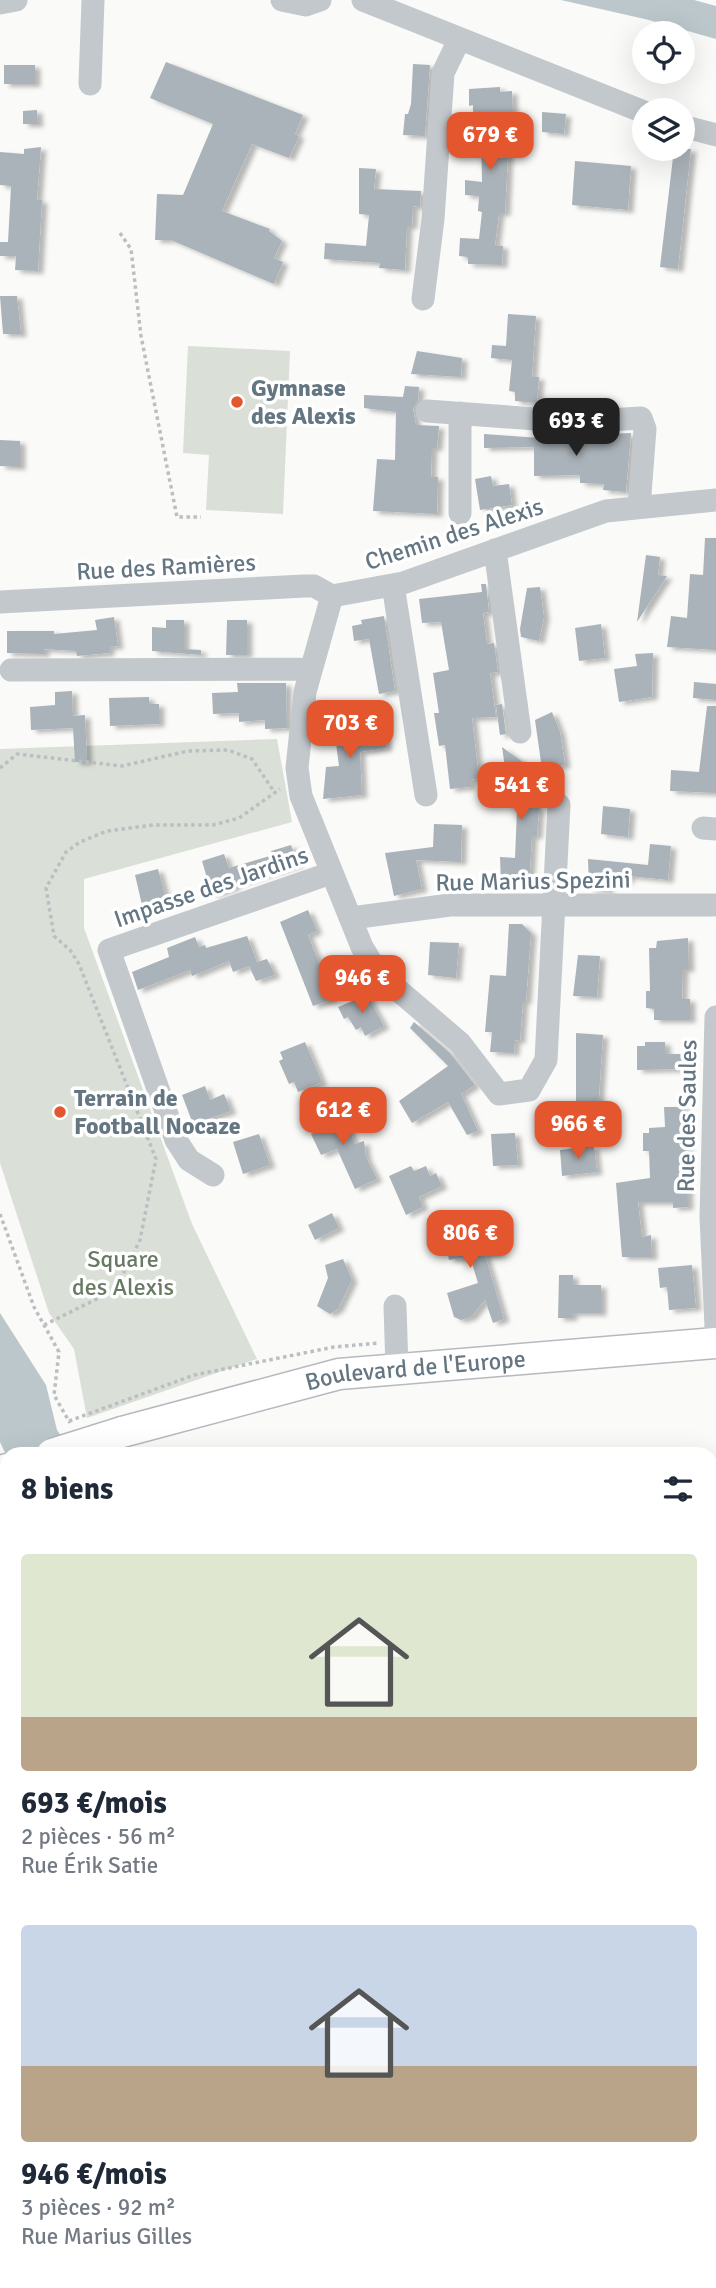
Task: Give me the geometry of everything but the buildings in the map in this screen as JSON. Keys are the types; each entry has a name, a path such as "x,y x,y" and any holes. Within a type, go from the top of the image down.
{"main road":[{"name":"Boulevard de l'Europe","path":"74,1447 339,1374 396,1355 716,1343"}],"street":[{"path":"0,3 16,0"},
{"path":"90,83 93,0"},
{"path":"282,0 306,5 320,0"},
{"path":"363,0 632,107"},
{"path":"423,299 433,219 443,73 459,40"},
{"path":"695,129 716,135"},
{"path":"427,411 576,422 641,418 645,429 639,508"},
{"path":"460,413 460,513"},
{"name":"Chemin des Alexis","path":"332,596 393,585 606,511 716,500"},
{"path":"495,550 520,732"},
{"path":"393,585 426,795"},
{"name":"Rue des Ramières","path":"0,603 304,586 314,586 332,596"},
{"path":"332,596 305,692 297,768 301,796 362,947 377,972 460,1043 499,1094 529,1090 546,1060 559,805"},
{"path":"11,670 311,669"},
{"name":"Impasse des Jardins","path":"213,1175 190,1160 176,1140 109,950 331,873"},
{"name":"Rue Marius Spezini","path":"351,918 450,905 716,905"},
{"path":"716,905 716,913"},
{"name":"Rue des Saules","path":"716,1017 713,1216 716,1327"},
{"path":"395,1306 396,1355"}],"path":[{"path":"120,233 131,249 141,336 177,517 201,517"},
{"path":"0,768 17,754 122,766 188,751 228,750 252,759 272,785 275,794"},
{"path":"0,1214 34,1307 59,1352 54,1395 75,1431"},
{"path":"69,1421 194,1375 334,1347 396,1355"}],"green space":[{"name":"Gymnase des Alexis","path":"188,346 290,351 283,514 206,510 209,455 183,453"},
{"name":"Square des Alexis","path":"277,739 292,822 84,879 84,928 192,1224 257,1359 87,1418 74,1349 49,1313 0,1163 0,749"}],"shaded area":[{"path":"561,0 694,0 716,6 716,39 695,33 695,21 649,20"},
{"path":"0,1313 46,1385 57,1430 69,1447 2,1447 0,1442"}],"place":[{"name":"Gymnase des Alexis","path":"237,402"},
{"name":"Terrain de Football Nocaze","path":"60,1112"}]}
